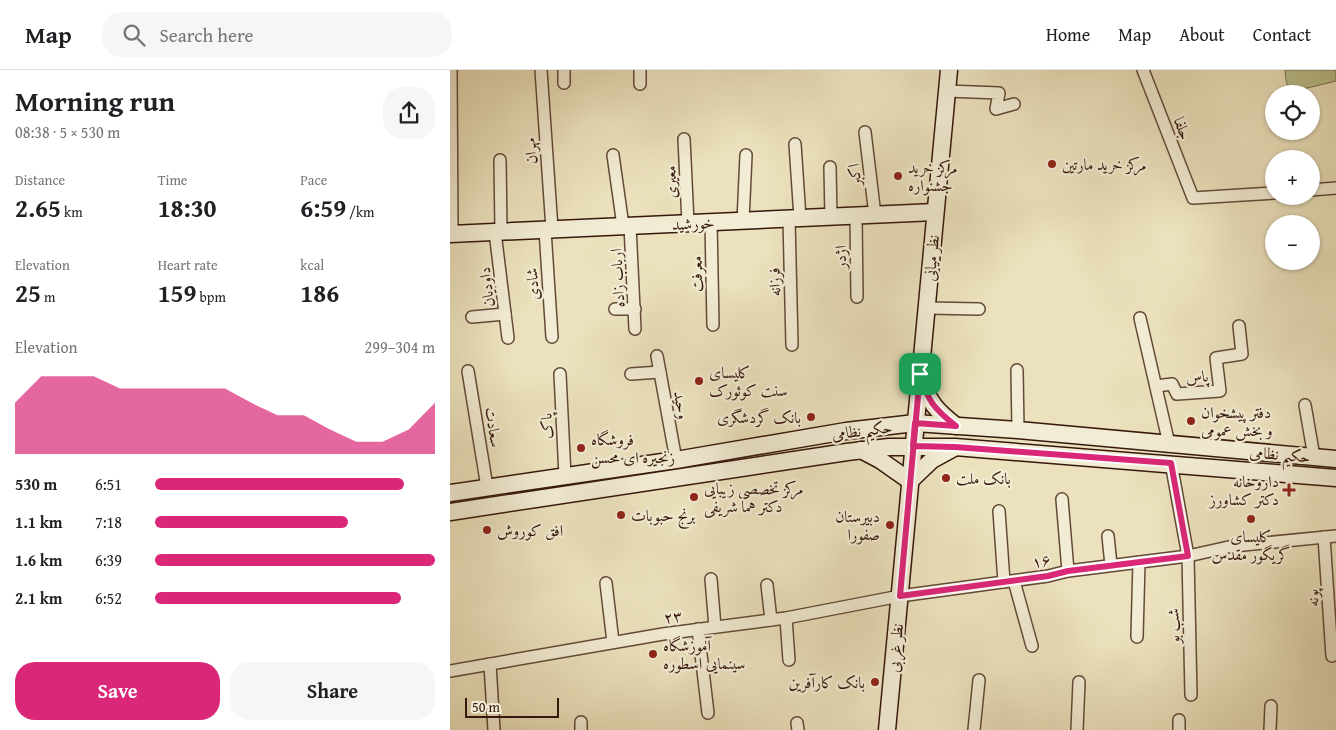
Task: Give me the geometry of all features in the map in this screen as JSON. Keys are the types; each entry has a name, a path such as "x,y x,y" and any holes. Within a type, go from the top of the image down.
{"main road":[{"name":"نظر میانی","path":"913,446 949,70"},
{"name":"خورشید","path":"451,234 935,212"},
{"path":"920,374 931,404 956,426"},
{"name":"حکیم نظامی","path":"450,493 676,460 846,431 915,423 1018,430 1336,459"},
{"name":"حکیم نظامی","path":"450,512 861,450 913,446 955,447 1171,463 1336,478"},
{"name":"نظر غربی","path":"887,730 913,446"},
{"path":"861,450 880,460 910,481 932,460 955,447"}],"street":[{"path":"451,70 451,234"},
{"name":"مهران","path":"541,70 548,229"},
{"path":"564,70 564,83"},
{"path":"640,70 640,84"},
{"name":"جلفا","path":"1143,70 1193,198 1265,194"},
{"path":"947,91 999,93 996,109 1014,104"},
{"name":"اکبر","path":"865,132 875,215"},
{"name":"معیری","path":"684,139 688,223"},
{"name":"فرزانه","path":"792,345 795,144"},
{"name":"ارباب زاده","path":"613,155 626,226 636,329"},
{"path":"743,221 746,156"},
{"name":"داودیان","path":"500,160 498,232 508,338"},
{"path":"830,167 831,217"},
{"path":"1320,189 1336,188"},
{"name":"اژدر","path":"856,216 857,297"},
{"name":"معرفت","path":"711,222 713,325"},
{"name":"شادی","path":"548,229 552,337"},
{"path":"927,308 979,309"},
{"path":"615,309 635,309"},
{"path":"472,317 505,314"},
{"path":"1140,318 1169,444"},
{"name":"پاس","path":"1156,386 1172,384 1177,394 1220,391 1216,358 1242,354 1239,326"},
{"name":"وحید","path":"657,356 676,460"},
{"path":"1017,370 1018,430"},
{"name":"سعادت","path":"468,371 487,488"},
{"path":"631,374 660,372"},
{"name":"پاک","path":"560,374 564,476"},
{"path":"1305,405 1314,457"},
{"name":"شب بو","path":"1171,463 1188,556 1190,695"},
{"path":"1062,499 1068,571"},
{"path":"998,511 1009,581 1032,646"},
{"path":"1108,536 1111,566"},
{"name":"۱۶","path":"900,596 1048,576 1068,571 1188,556 1233,546 1330,537"},
{"name":"پونه","path":"1330,537 1332,656"},
{"path":"1137,637 1139,562"},
{"path":"711,579 715,627"},
{"path":"606,583 613,642"},
{"path":"767,585 771,620"},
{"name":"۲۳","path":"450,671 613,642 786,618 900,596"},
{"path":"786,618 789,660"},
{"path":"698,629 708,713"},
{"path":"490,664 494,730"},
{"path":"974,730 979,680"},
{"path":"1077,730 1079,682"},
{"path":"1270,730 1271,706"}],"green space":[{"path":"1285,70 1336,70 1336,81 1320,85 1288,85"}],"place":[{"name":"مرکز خرید مارتین","path":"1052,164"},
{"name":"مرکز خرید جشنواره","path":"898,176"},
{"name":"کلیسای سنت کوئورک","path":"699,381"},
{"name":"بانک گردشگری","path":"811,417"},
{"name":"دفتر پیشخوان و بخش عمومی","path":"1191,421"},
{"name":"فروشگاه زنجیره ای محسن","path":"581,448"},
{"name":"بانک ملت","path":"946,478"},
{"name":"داروخانه دکتر کشاورز","path":"1289,490"},
{"name":"مرکز تخصصی زیبایی دکتر هما شریفی","path":"694,497"},
{"name":"برنج حبوبات","path":"621,515"},
{"name":"کلیسای گریگور مقدس","path":"1251,519"},
{"name":"دبیرستان صفورا","path":"890,525"},
{"name":"افق کوروش","path":"487,530"},
{"name":"آموزشگاه سینمایی اسطوره","path":"653,654"},
{"name":"بانک کارآفرین","path":"875,682"}],"route":[{"path":"920,374 915,423 913,446 900,596 1048,576 1068,571 1188,556 1171,463 955,447 913,446 915,423 956,426 931,404 920,374"}]}
